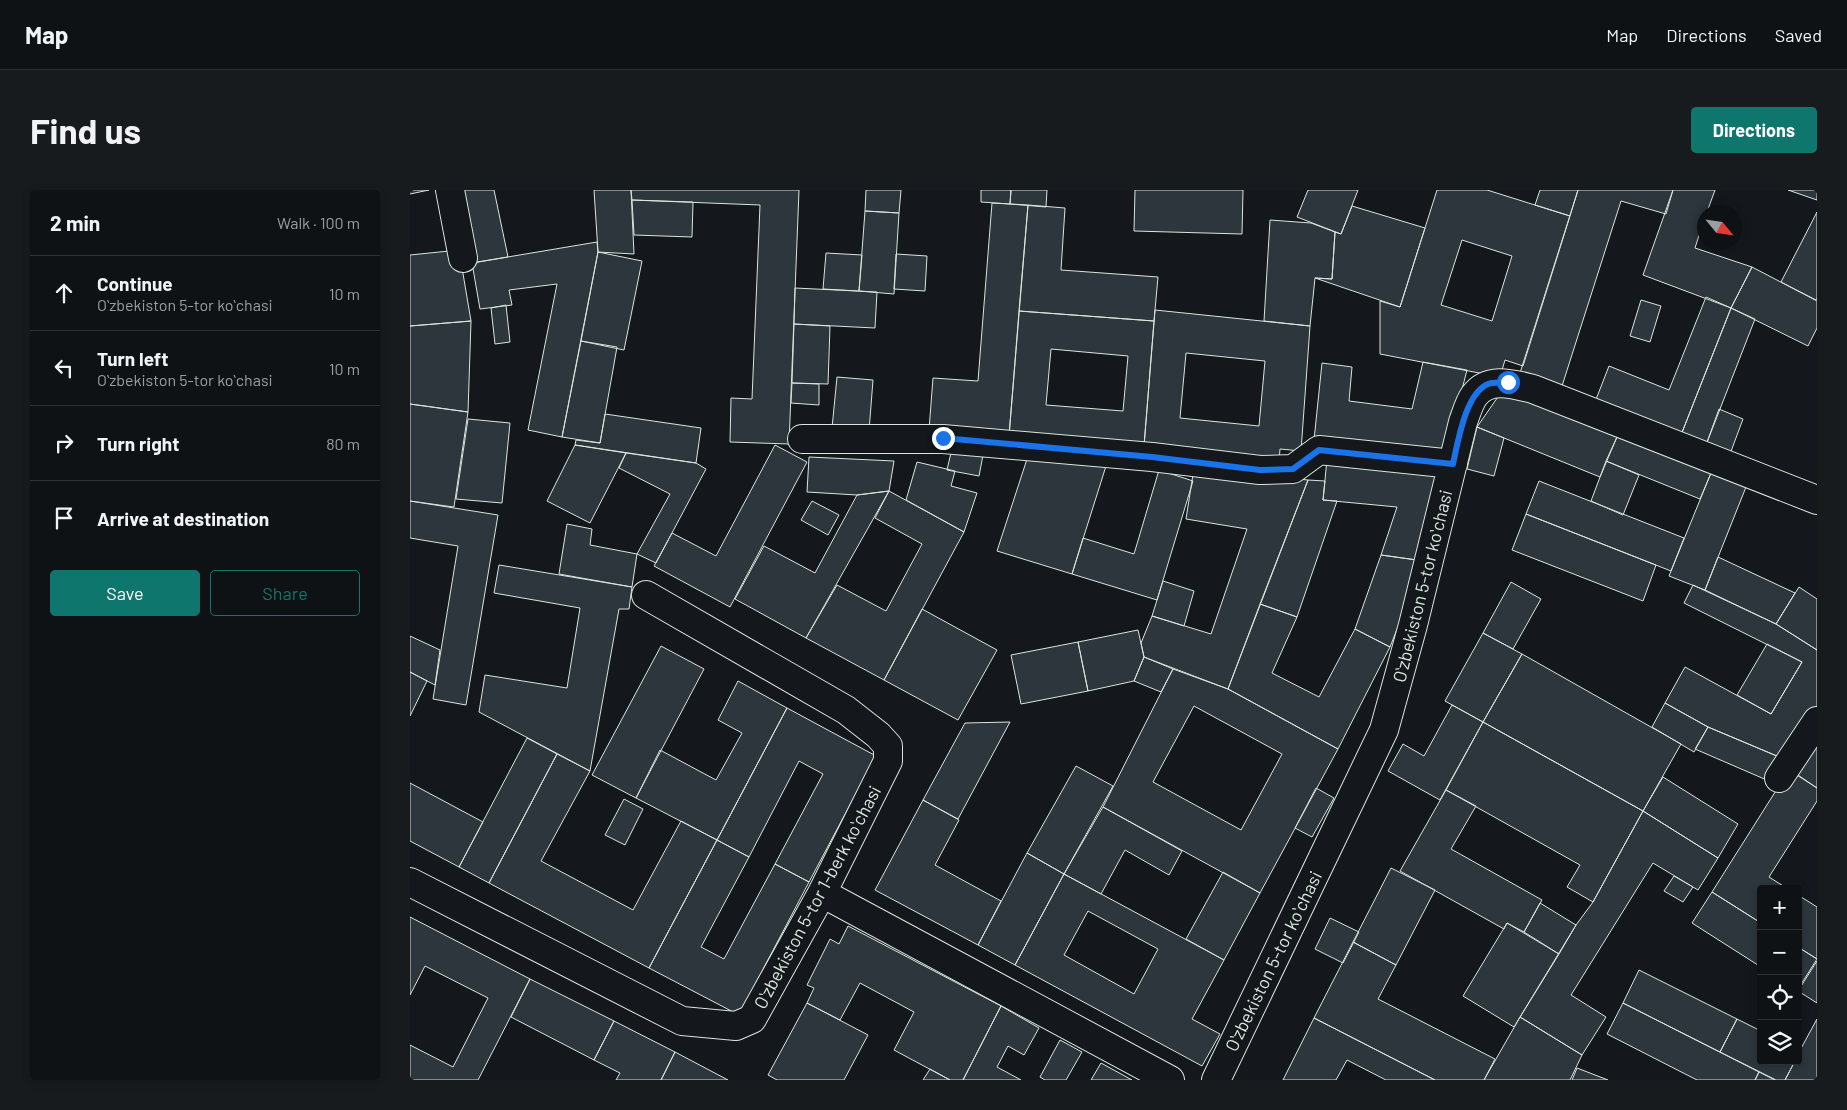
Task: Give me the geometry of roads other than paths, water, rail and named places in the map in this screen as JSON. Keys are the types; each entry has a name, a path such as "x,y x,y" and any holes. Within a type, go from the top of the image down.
{"street":[{"path":"450,190 463,258"},
{"name":"Oʻzbekiston 5-tor koʻchasi","path":"1216,1080 1384,730 1413,625 1463,422 1474,396 1488,384 1508,382 1533,389 1817,500"},
{"path":"802,439 943,438 1152,457 1260,470 1293,469 1319,450 1453,464"},
{"name":"Oʻzbekiston 5-tor 1-berk koʻchasi","path":"410,882 682,1020 736,1026 752,1019 822,893 888,761 888,746 878,735 846,710 646,595"},
{"path":"1779,778 1817,721"},
{"path":"822,893 1170,1080"}]}
